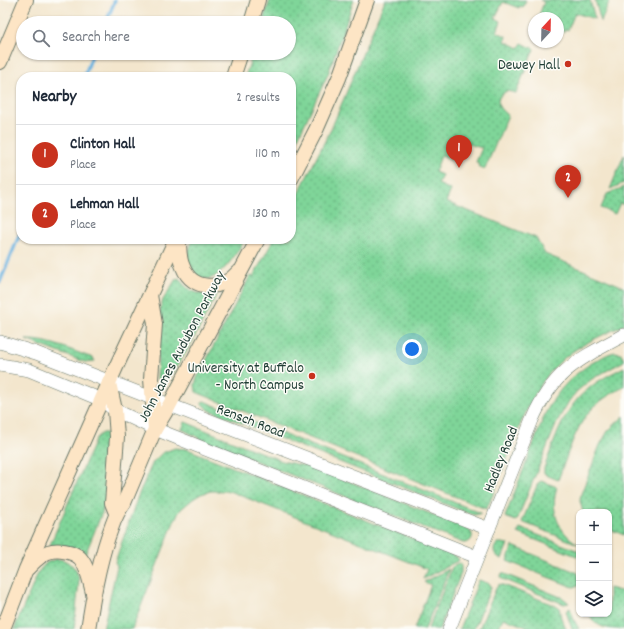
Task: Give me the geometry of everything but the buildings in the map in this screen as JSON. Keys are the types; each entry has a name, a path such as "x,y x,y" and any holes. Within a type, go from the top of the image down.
{"main road":[{"path":"19,16 26,0"},
{"path":"253,16 258,0"},
{"path":"339,78 367,0"},
{"path":"296,169 317,128 376,0"},
{"path":"0,62 16,24"},
{"path":"235,72 239,60"},
{"path":"2,629 26,569 109,383 175,244"},
{"path":"178,244 183,268 189,277 202,285 217,286 227,283 246,263"},
{"name":"John James Audubon Parkway","path":"88,629 101,560 116,513 124,503 155,428 169,406 256,244"},
{"path":"150,295 155,324 151,376 155,428"},
{"path":"109,383 115,410 117,437 112,503 116,513"},
{"path":"26,569 48,552 61,550 72,553 80,558 94,594"}],"street":[{"name":"Hadley Road","path":"449,629 534,416 550,387 574,363 624,335"},
{"name":"Rensch Road","path":"0,342 36,353 109,383 489,529"},
{"path":"0,365 29,370 102,400 115,410 155,428 477,557"}],"green space":[{"path":"270,0 354,0 328,74 296,142 296,72 247,72 251,60 296,60 296,16 264,16"},
{"path":"385,0 526,0 523,7 520,6 519,8 503,2 495,18 501,21 497,32 506,36 505,41 519,48 522,43 528,46 528,48 534,49 516,93 507,91 498,99 499,106 508,115 485,169 478,166 479,163 476,162 482,148 465,143 458,159 455,158 454,161 441,156 435,172 442,175 438,184 451,190 446,202 536,238 545,254 624,287 624,325 578,348 564,358 543,382 534,396 520,425 495,490 486,509 196,392 195,384 197,378 250,276 253,277 271,244 296,244 296,198 332,127"},
{"path":"540,0 590,0 595,19 575,13 568,30 565,29 564,32 564,12 540,12 544,2"},
{"path":"595,0 610,0 601,22"},
{"path":"624,155 624,183 610,189"},
{"path":"624,187 624,205 620,203 615,214 601,208 607,194"},
{"path":"191,244 242,244 223,270 211,278 205,279 196,276 188,261 188,254"},
{"path":"179,278 182,283 194,292 204,294 215,293 216,295 184,356 176,368 162,381 157,379 160,311 163,300 176,279"},
{"path":"26,340 52,343 93,358 95,361 85,362"},
{"path":"615,352 621,353 624,361 592,379 577,391 569,401 558,420 517,520 516,521 505,517 545,414 555,397 567,382 581,370 606,355"},
{"path":"624,367 624,387 602,400 586,416 576,433 558,480 546,475 544,473 544,468 556,436 572,406 591,386"},
{"path":"204,401 481,513 475,515 470,514 209,410 201,403"},
{"path":"624,416 624,535 612,530 612,509 582,509 580,501 581,494 600,445 608,431"},
{"path":"185,422 282,461 310,467 333,475 469,529 472,534 472,538 469,542 463,543 203,440 182,429"},
{"path":"102,433 110,436 106,503 85,555 50,545 96,438"},
{"path":"175,448 187,449 456,556 459,560 423,579 427,569 229,491 211,491 201,494 193,499 181,509 175,519 132,629 103,629 117,566 115,562 138,496 153,462 162,453"},
{"path":"541,481 557,487 554,504 557,519 565,533 576,543 522,522 538,483"},
{"path":"520,528 576,550 576,556 518,533"},
{"path":"498,543 508,544 502,559 494,552"},
{"path":"513,546 576,572 576,586 573,587 507,561"},
{"path":"56,559 61,559 69,563 77,572 79,581 74,629 14,629 39,571 46,563"},
{"path":"461,563 461,573 439,629 428,629 452,567"},
{"path":"449,569 425,629 414,629 431,585 424,582"},
{"path":"502,573 563,598 569,603 564,604 502,579"},
{"path":"479,580 490,584 491,587 474,629 459,629"},
{"path":"500,584 559,607 561,618 566,629 531,629 503,618 498,629 479,629 497,586"},
{"path":"612,589 624,592 624,629 604,627 595,623 591,617 612,617"},
{"path":"570,608 579,629 572,629 566,611"}],"waterway":[{"path":"109,16 115,0"},
{"path":"86,72 90,60"},
{"path":"0,282 16,243"}],"place":[{"name":"Dewey Hall","path":"568,64"},
{"name":"Clinton Hall","path":"459,168"},
{"name":"Lehman Hall","path":"568,198"},
{"name":"University at Buffalo - North Campus","path":"312,376"}]}
